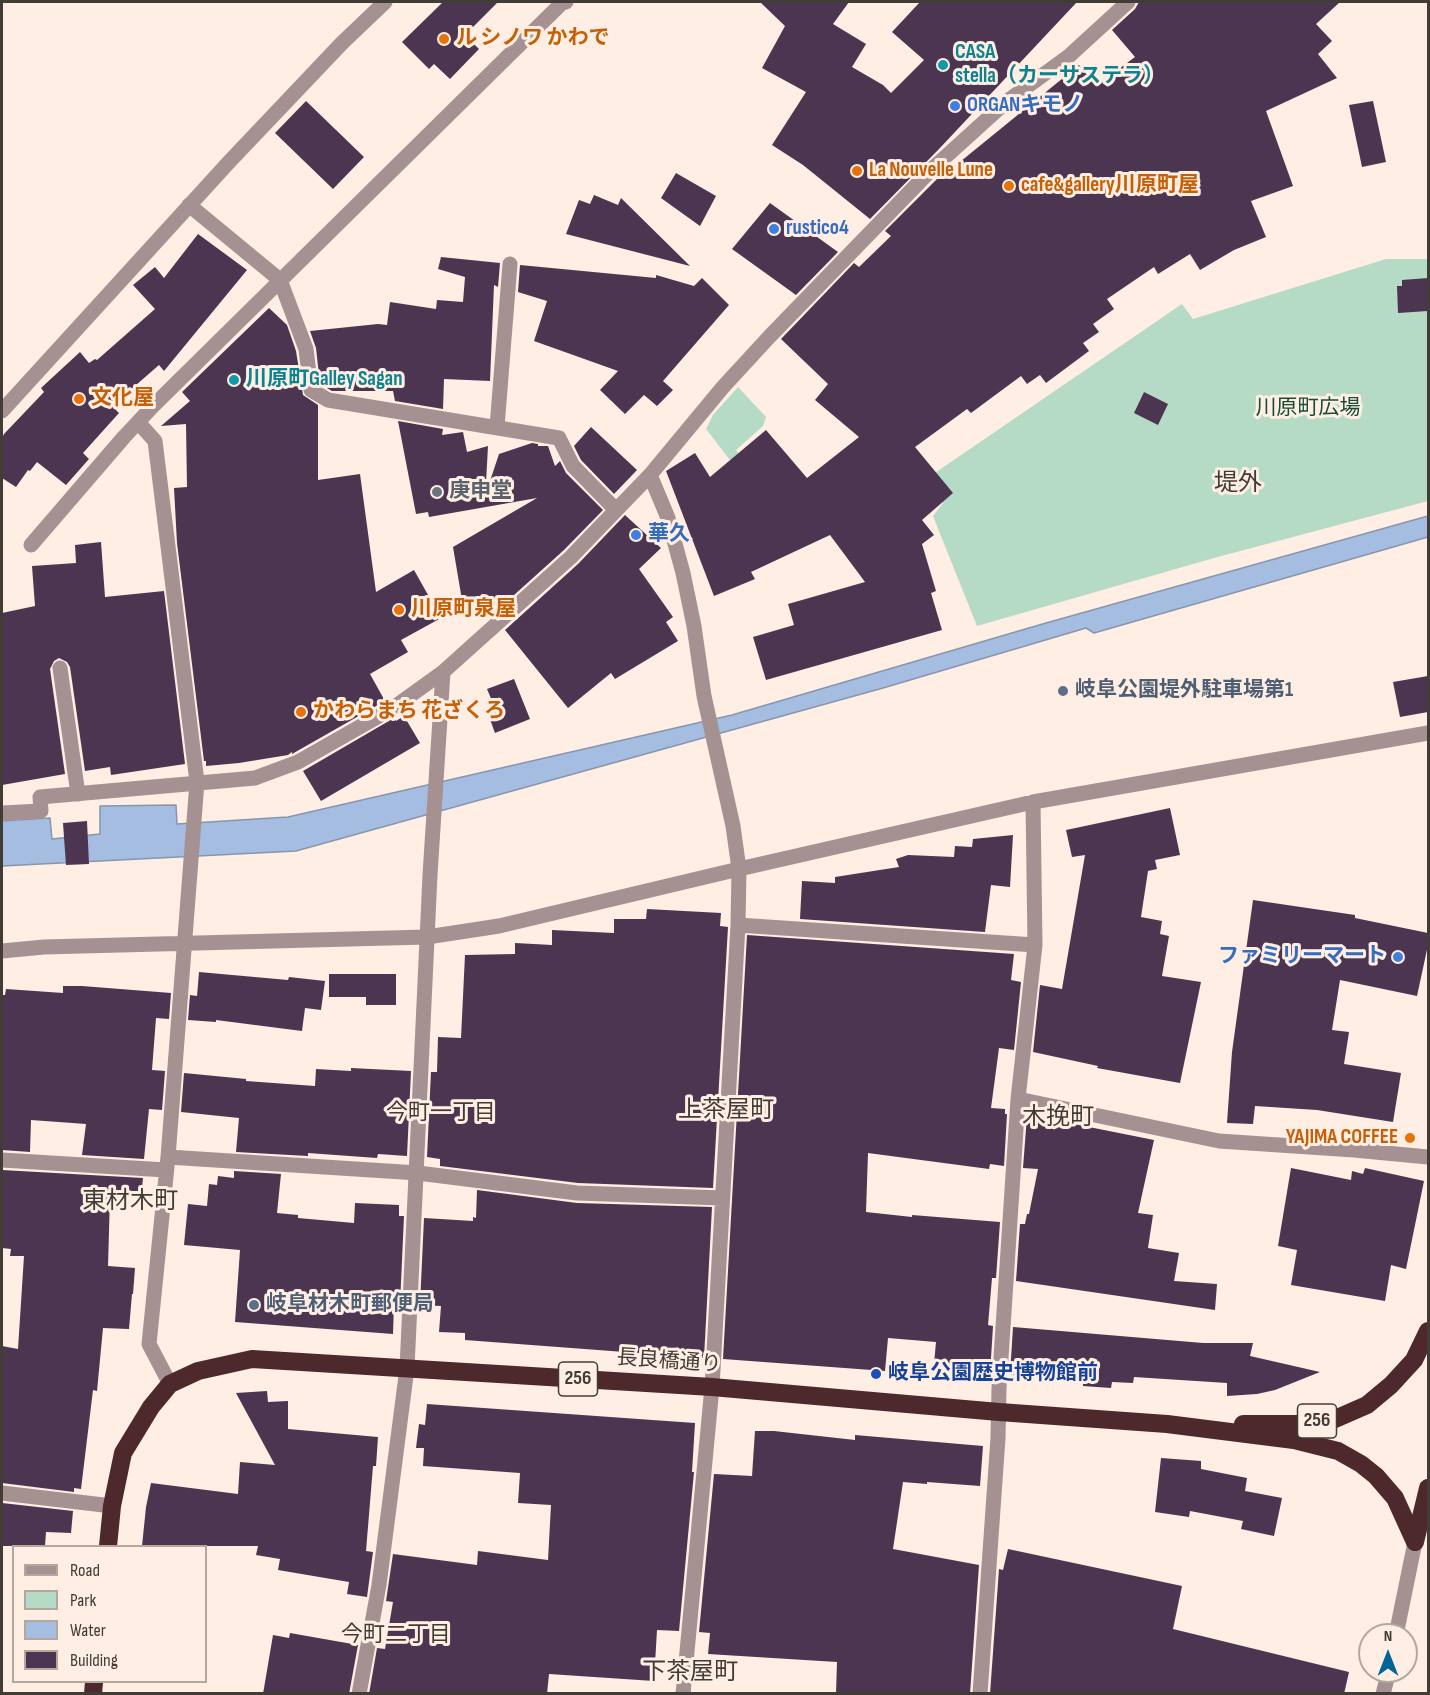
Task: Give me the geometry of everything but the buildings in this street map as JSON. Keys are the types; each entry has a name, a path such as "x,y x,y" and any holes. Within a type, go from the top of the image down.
{"highway":[{"name":"長良橋通り","path":"1167,1424 1299,1424 1335,1419 1366,1405 1391,1385 1414,1360 1428,1331"},
{"name":"長良橋通り","path":"108,1545 112,1506 123,1453 150,1407 170,1384 198,1371 252,1359 712,1387 1167,1424 1294,1440 1338,1451 1376,1476 1395,1498 1415,1542"},
{"path":"1415,1542 1428,1488"}],"street":[{"path":"2,411 189,205 342,43 385,2"},
{"path":"31,545 138,422 562,3 566,2"},
{"path":"2,813 41,811 40,797 255,778 298,762 393,708 443,672 571,557 650,475 739,370 932,169 1006,102 1069,56 1128,2"},
{"path":"189,205 280,280 306,349 311,390 328,400 559,438 573,466 616,510"},
{"path":"497,427 510,264"},
{"path":"138,422 154,441 197,782 167,1164 148,1344 170,1384"},
{"path":"650,475 668,518 694,626 704,696 733,826 739,869 738,925 712,1387 683,1694"},
{"path":"60,668 78,794"},
{"path":"360,1694 379,1584 407,1368 430,875 443,672"},
{"path":"2,951 44,947 428,937 499,926 1033,802 1428,733"},
{"path":"980,1694 1018,1099 1035,945 1033,802"},
{"path":"738,925 1035,945"},
{"path":"1018,1099 1219,1141 1354,1149 1428,1157"},
{"path":"2,1160 417,1173 577,1193 722,1198"},
{"path":"2,1493 112,1506"},
{"path":"1398,1623 1415,1542"}],"green space":[{"name":"川原町広場","path":"1386,259 1428,259 1428,501 1214,558 977,626 933,516 943,503 926,479 1182,304 1193,319"},
{"path":"738,387 766,417 763,426 736,450 744,461 736,468 706,429 713,415"}],"water":[{"path":"1428,516 1428,537 1094,633 1086,628 883,688 296,851 2,866 2,821 50,818 52,839 100,834 100,806 176,805 177,824 288,817 732,715 1046,623"}],"place":[{"name":"ル シノワ かわで","path":"444,39"},
{"name":"CASA stella（カーサステラ）","path":"943,65"},
{"name":"ORGANキモノ","path":"955,106"},
{"name":"La Nouvelle Lune","path":"857,171"},
{"name":"cafe&gallery川原町屋","path":"1009,186"},
{"name":"rustico4","path":"774,229"},
{"name":"川原町Galley Sagan","path":"234,380"},
{"name":"文化屋","path":"79,399"},
{"name":"庚申堂","path":"437,492"},
{"name":"華久","path":"636,535"},
{"name":"川原町泉屋","path":"399,610"},
{"name":"岐阜公園堤外駐車場第1","path":"1063,691"},
{"name":"かわらまち 花ざくろ","path":"301,712"},
{"name":"ファミリーマート","path":"1398,957"},
{"name":"YAJIMA COFFEE","path":"1410,1138"},
{"name":"岐阜材木町郵便局","path":"254,1305"},
{"name":"岐阜公園歴史博物館前","path":"876,1374"}],"district":[{"name":"堤外","path":"1238,484"},
{"name":"上茶屋町","path":"726,1111"},
{"name":"今町一丁目","path":"441,1113"},
{"name":"木挽町","path":"1058,1118"},
{"name":"東材木町","path":"130,1202"},
{"name":"今町二丁目","path":"396,1635"},
{"name":"下茶屋町","path":"690,1673"}]}
